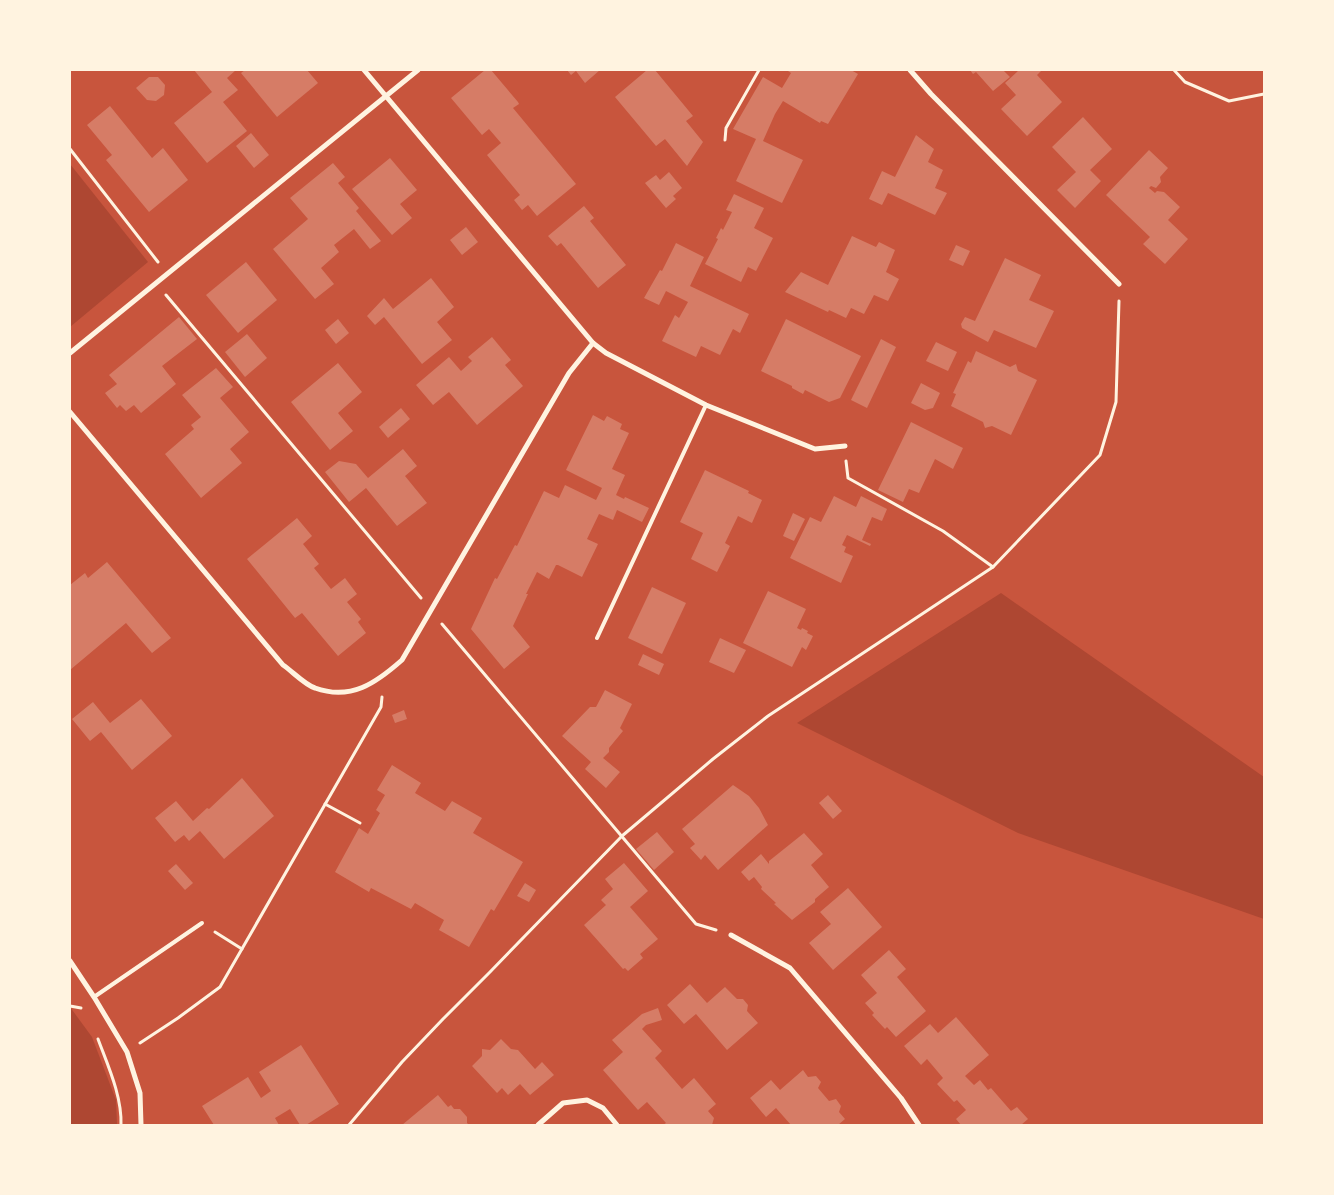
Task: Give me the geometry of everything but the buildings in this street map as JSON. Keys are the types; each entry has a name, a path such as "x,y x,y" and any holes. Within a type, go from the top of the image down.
{"street":[{"path":"364,70 593,343 606,352 706,405 815,450 845,446"},
{"path":"70,354 418,70"},
{"path":"910,70 931,94 1119,284"},
{"path":"70,412 283,665 313,688 343,693 362,688 384,675 402,660 569,372 593,343"},
{"path":"731,935 790,968 901,1098 919,1125"},
{"path":"70,961 127,1052 140,1093 141,1125"},
{"path":"538,1125 563,1103 587,1100 602,1108 617,1125"}],"lane":[{"path":"597,638 706,405"},
{"path":"94,997 202,923"}],"path":[{"path":"725,140 726,128 759,70"},
{"path":"1174,70 1185,82 1230,101 1264,94"},
{"path":"70,149 168,274"},
{"path":"349,1125 402,1062 622,836 713,759 768,716 993,567 1100,456 1116,402 1119,284"},
{"path":"845,446 848,478 943,531 993,567"},
{"path":"127,1052 220,987 381,707 384,675"},
{"path":"325,804 360,823"},
{"path":"202,923 242,949"},
{"path":"70,1006 81,1008 85,1015"},
{"path":"94,1031 110,1071 121,1115 121,1125"}],"shaded area":[{"path":"70,164 148,262 70,327"},
{"path":"1001,593 1264,777 1264,919 1018,833 797,723"},
{"path":"70,1007 92,1037 116,1100 117,1125 70,1125"}]}
